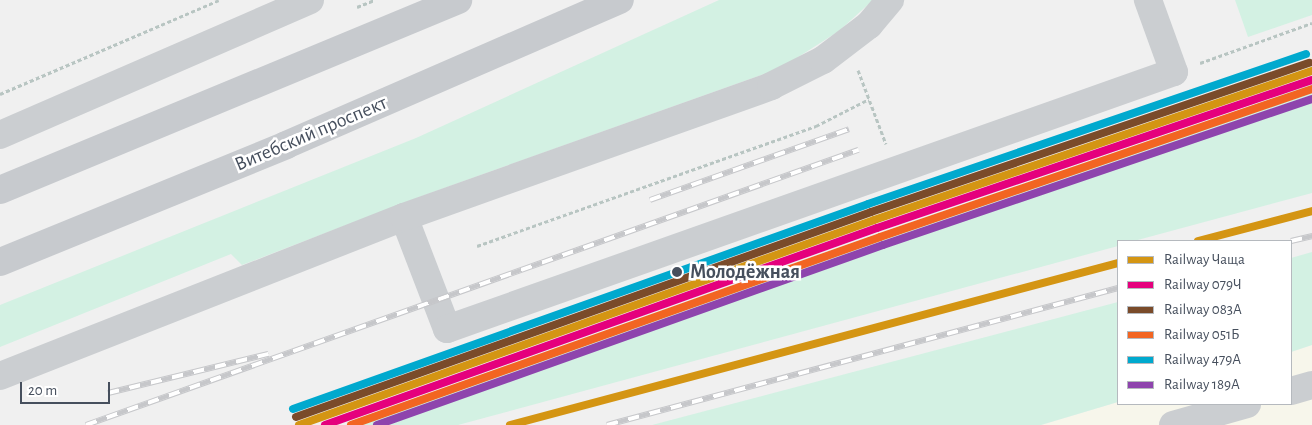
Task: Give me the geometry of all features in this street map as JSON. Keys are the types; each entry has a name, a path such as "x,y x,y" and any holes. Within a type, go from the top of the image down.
{"main road":[{"path":"0,190 458,0"},
{"name":"Витебский проспект","path":"0,262 295,142 620,0"}],"lane":[{"path":"0,135 310,0"},
{"path":"0,376 404,217 771,86 823,60 848,42 890,0"},
{"path":"404,217 447,329 1174,72 1148,0"},
{"path":"1292,391 1312,385"},
{"path":"1173,425 1243,405"}],"path":[{"path":"0,94 219,0"},
{"path":"1174,72 1312,24"},
{"path":"848,42 897,170"},
{"path":"477,246 816,126 869,99"}],"shaded area":[{"path":"1312,345 1312,425 1041,425 1117,402 1117,405 1292,405 1292,352"}],"green space":[{"path":"719,0 873,0 839,31 781,68 422,196 242,265 231,254 0,347 0,305 416,138"},
{"path":"1235,0 1312,0 1312,15 1248,37"},
{"path":"1312,84 1312,193 1138,240 1117,240 1117,246 458,425 356,425"},
{"path":"1312,252 1312,345 1292,352 1292,258"},
{"path":"1117,302 1117,402 1041,425 652,425"}],"railway":[{"path":"650,200 849,129"},
{"path":"86,425 858,150"},
{"path":"1292,241 1312,236"},
{"path":"607,425 1117,288"},
{"path":"108,393 268,354"}],"rail line":[{"name":"479А","path":"293,409 868,204 1306,54"},
{"name":"083А","path":"296,417 871,212 1309,63"},
{"name":"Чаща","path":"299,425 874,220 1312,71"},
{"name":"079Ч","path":"325,425 877,228 1312,80"},
{"name":"051Б","path":"351,425 880,237 1312,89"},
{"name":"189А","path":"377,425 883,245 1312,99"},
{"name":"Чаща","path":"1202,240 1312,211"},
{"name":"Чаща","path":"510,425 1117,263"}],"place":[{"name":"Молодёжная","path":"677,272"}]}
